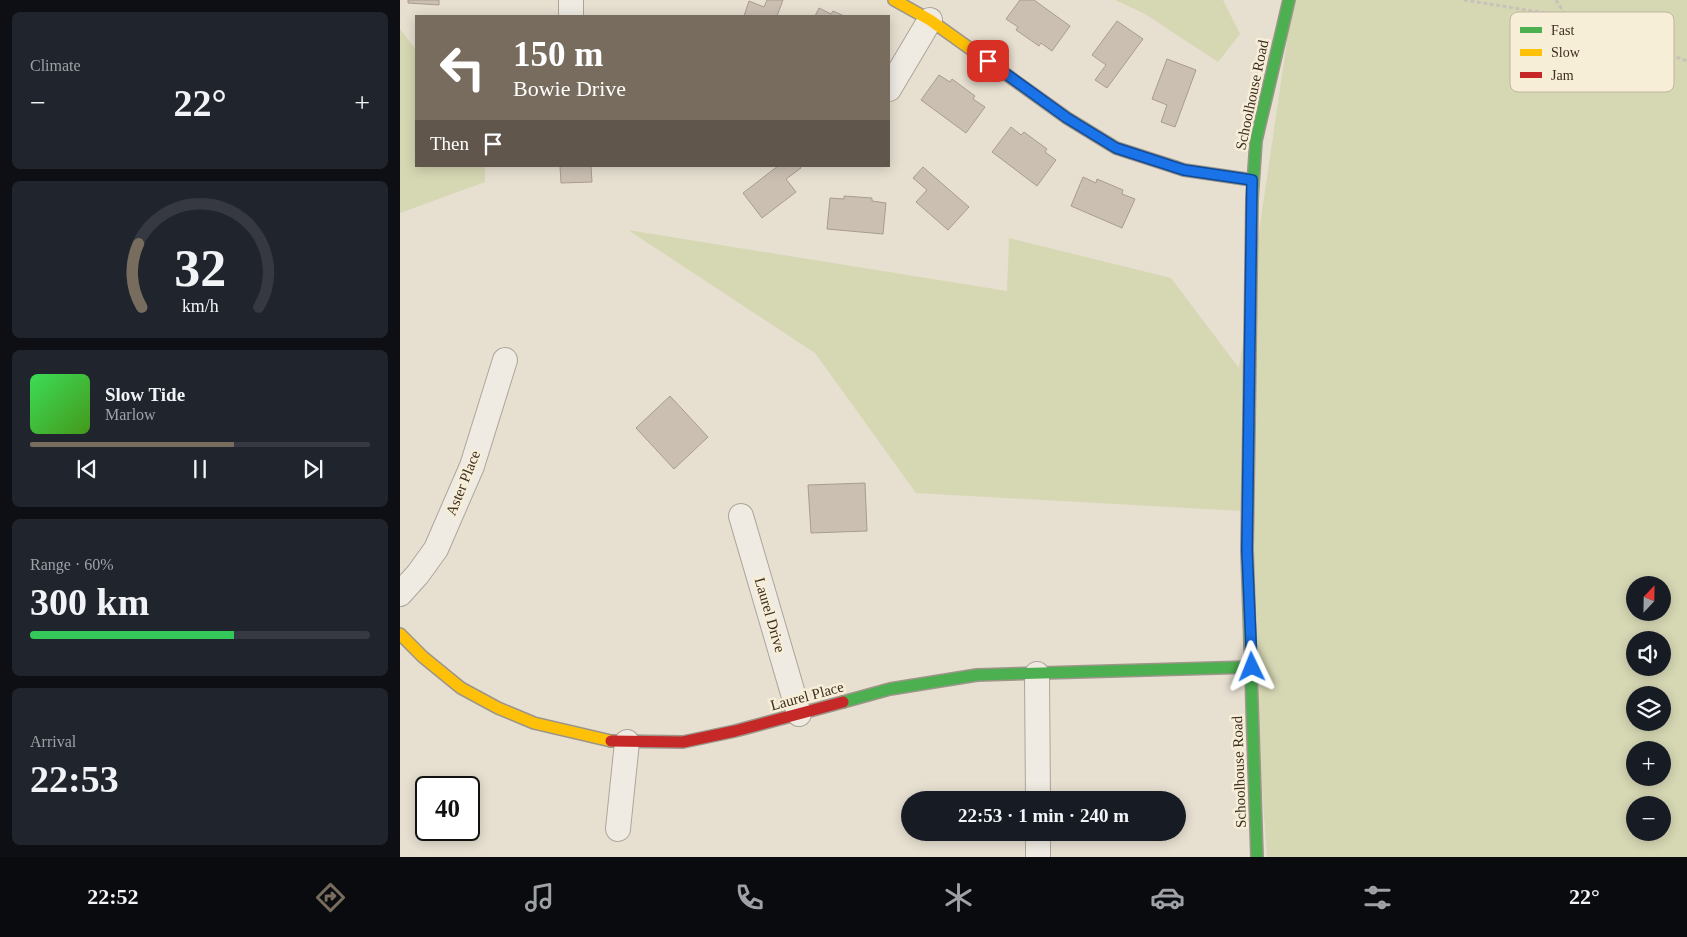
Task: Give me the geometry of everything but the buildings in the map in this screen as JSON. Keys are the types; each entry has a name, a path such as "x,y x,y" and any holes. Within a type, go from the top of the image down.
{"street":[{"path":"571,0 571,15"},
{"path":"894,0 930,20 1067,118 1116,148 1184,170 1252,180"},
{"name":"Schoolhouse Road","path":"1257,857 1247,550 1252,180 1256,141 1289,0"},
{"path":"890,87 930,20"},
{"name":"Aster Place","path":"400,594 418,574 436,549 472,466 505,360"},
{"name":"Laurel Drive","path":"741,516 799,714"},
{"name":"Laurel Place","path":"400,634 461,688 498,708 534,723 606,741 627,742 682,742 735,731 890,689 977,675 1252,667"},
{"path":"1037,674 1038,791"},
{"path":"618,829 627,742"},
{"path":"1038,841 1038,857"}],"path":[{"path":"1464,0 1540,12"},
{"path":"1556,0 1563,12"},
{"path":"1674,56 1687,61"}],"green space":[{"path":"1115,0 1223,0 1240,34 1218,62 1145,14"},
{"path":"1293,0 1687,0 1687,857 1267,857 1242,511 916,493 815,353 628,230 1007,291 1009,238 1171,278 1239,368"},
{"path":"400,29 415,49 415,167 485,167 485,182 400,213"}],"traffic: fast":[{"path":"1252,199 1256,141 1289,0"},
{"path":"1175,167 1252,180"},
{"path":"1249,422 1247,550 1257,857"},
{"path":"843,702 890,689 977,675 1251,667"}],"traffic: slow":[{"path":"894,0 930,20 1067,118 1116,148 1175,167"},
{"path":"1249,422 1252,199"},
{"path":"400,634 423,657 461,688 498,708 534,723 611,741"}],"traffic: jam":[{"path":"611,741 683,742 735,731 843,702"}],"route":[{"path":"988,61 1067,118 1116,148 1184,170 1252,180 1247,550 1252,667"}]}
